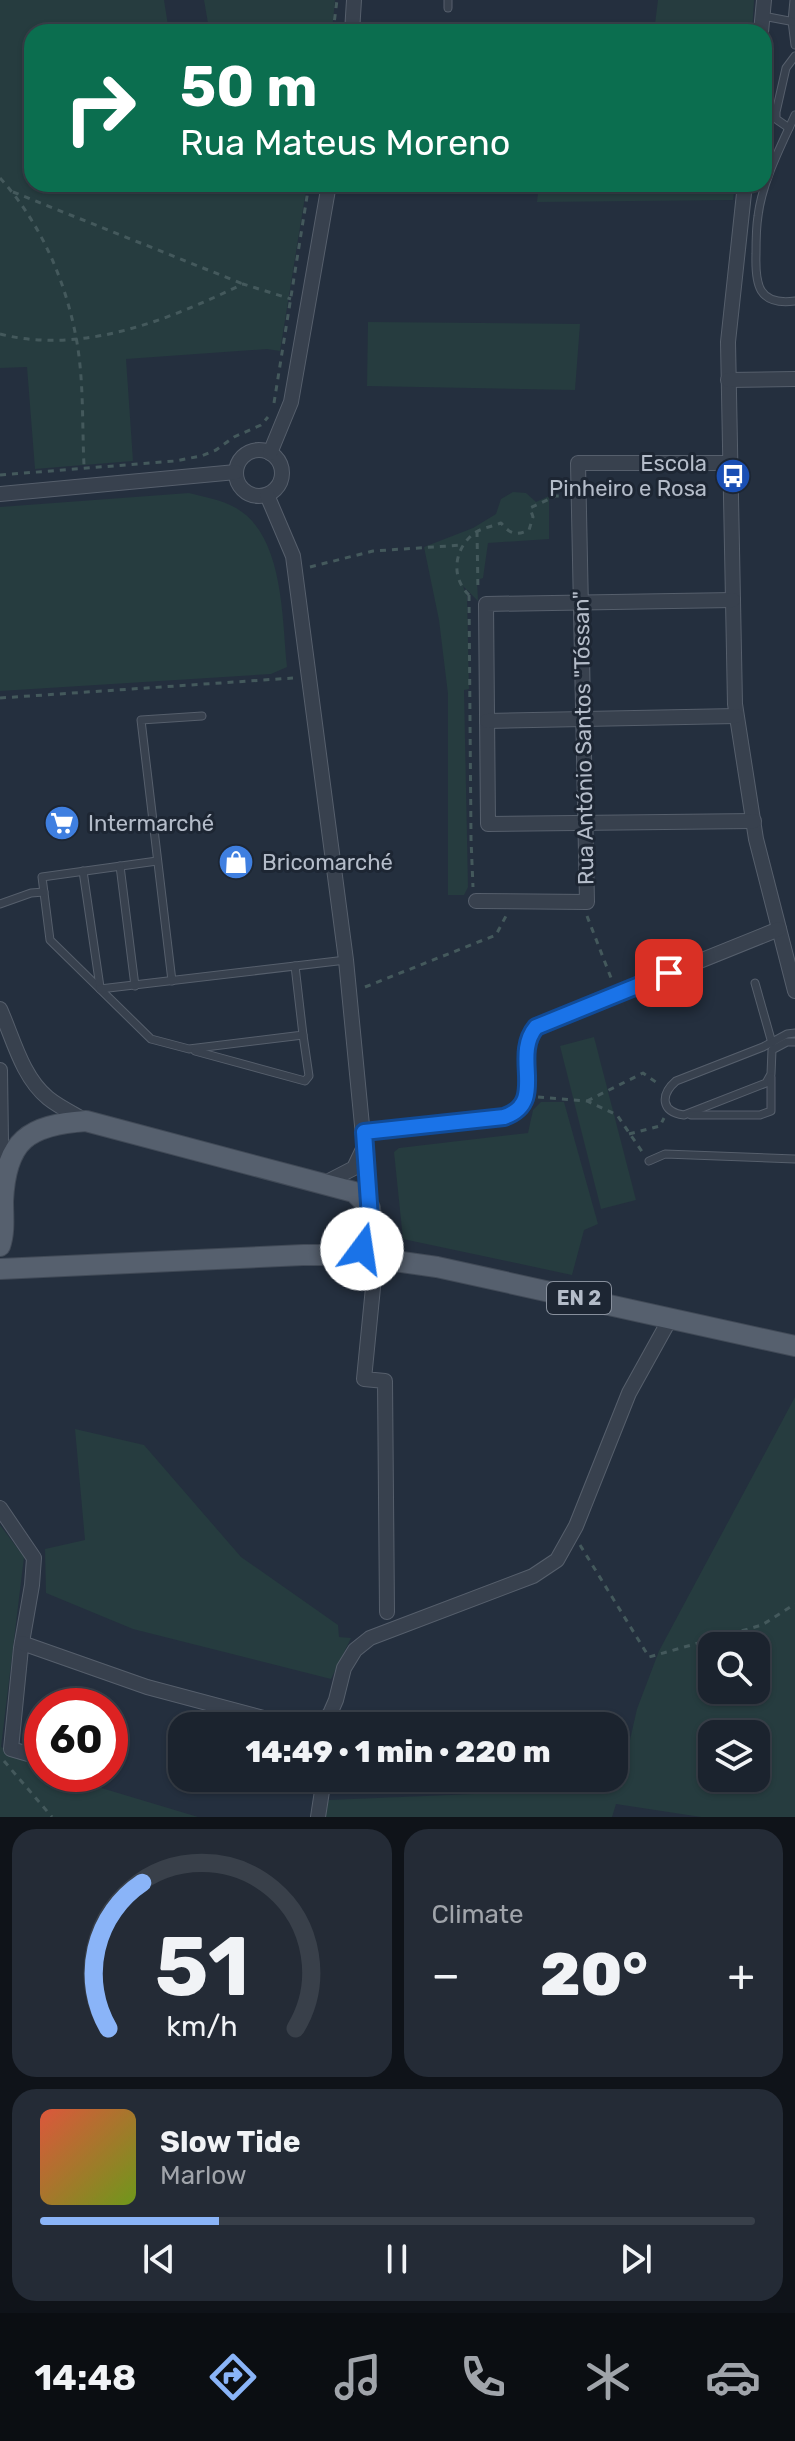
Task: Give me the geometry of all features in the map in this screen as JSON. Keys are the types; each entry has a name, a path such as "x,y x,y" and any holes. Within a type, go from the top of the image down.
{"main road":[{"path":"28,1268 1,1243 5,1176 13,1153 23,1140 39,1129 86,1121 325,1183 359,1195 385,1244 402,1261"},
{"path":"352,1255 367,1244 371,1232 370,1212"},
{"name":"EN 2","path":"0,1269 352,1255 376,1257 795,1346"}],"street":[{"path":"352,24 354,0"},
{"path":"762,24 764,0"},
{"path":"270,453 291,402 328,192"},
{"path":"744,192 728,342 736,716 756,839 779,929 790,948 795,991"},
{"path":"728,380 795,379"},
{"path":"263,450 270,453 281,464 282,479 279,486 267,495 252,496 240,487 237,465 247,453 263,450"},
{"name":"Rua António Santos \"Tóssan\"","path":"476,901 587,902 578,463 730,463"},
{"path":"0,494 236,472"},
{"path":"267,495 293,556 346,960 370,1212"},
{"path":"733,600 486,604 488,824 754,821"},
{"path":"487,721 736,716"},
{"path":"364,1138 504,1117 519,1112 526,1096 526,1046 528,1036 536,1027 779,929"},
{"path":"0,1009 24,1067 36,1087 49,1099 86,1121"},
{"path":"0,1070 5,1176"},
{"path":"325,1183 354,1168 361,1158 364,1138"},
{"path":"376,1257 364,1379 385,1381 387,1612"},
{"path":"334,1712 344,1668 355,1650 370,1638 533,1576 557,1560 572,1532 629,1393 670,1319"},
{"path":"0,1508 34,1558 11,1749 24,1753"},
{"path":"22,1643 147,1687 290,1725 303,1725 329,1716 336,1700"},
{"path":"318,1817 322,1792"}],"lane":[{"path":"794,0 795,45"},
{"path":"763,16 793,22"},
{"path":"789,128 776,119 776,112 786,68 795,56"},
{"path":"772,173 795,115"},
{"path":"765,192 759,208 755,270 759,289 766,297 777,301 795,301"},
{"path":"172,981 141,720 202,716"},
{"path":"157,861 42,877 50,940 151,1039 305,1081 309,1076 295,966"},
{"path":"120,866 135,986"},
{"path":"83,871 100,989"},
{"path":"0,904 31,893 44,892"},
{"path":"100,989 346,960"},
{"path":"755,983 772,1046 771,1111 760,1115 684,1115 675,1114 669,1109 664,1096 676,1081 772,1046 795,1042"},
{"path":"772,1046 795,1033"},
{"path":"189,1049 303,1035"},
{"path":"684,1115 766,1083 771,1074"},
{"path":"649,1161 665,1154 795,1159"}],"path":[{"path":"334,24 337,0"},
{"path":"0,178 38,230 57,270 76,340 85,486"},
{"path":"12,191 243,284 291,299"},
{"path":"0,475 201,456 261,425 273,409 308,192"},
{"path":"0,334 26,340 76,340 110,334 178,312 243,284"},
{"path":"477,531 479,604 462,588 455,564 463,545 477,531 501,523 508,532 519,534 529,530 533,517 530,508 556,496 579,495"},
{"path":"310,567 373,551 463,545"},
{"path":"469,595 471,839 476,901"},
{"path":"0,698 309,677"},
{"path":"365,987 496,935 515,901"},
{"path":"581,902 617,994"},
{"path":"587,1101 643,1073 666,1090"},
{"path":"526,1096 587,1101 617,1115 649,1161"},
{"path":"629,1134 660,1126 669,1109"},
{"path":"572,1532 649,1657 762,1625 795,1604"},
{"path":"12,1739 1,1747 5,1765 52,1817"}],"green space":[{"path":"0,0 164,0 168,24 24,24 24,192 306,192 280,351 267,349 126,359 133,461 35,469 27,367 0,368"},
{"path":"204,0 335,0 333,24 208,24"},
{"path":"658,0 754,0 752,24 655,24"},
{"path":"538,192 734,192 733,200 537,202"},
{"path":"368,322 580,324 575,390 367,386"},
{"path":"513,492 526,493 536,502 549,496 549,539 488,543 483,578 477,580 478,601 463,586 467,596 469,689 464,690 468,887 464,895 448,895 448,694 439,620 424,547 473,528 496,514 501,499"},
{"path":"189,493 236,508 252,521 264,537 278,580 287,667 271,674 0,691 0,507"},
{"path":"594,1037 636,1200 601,1209 560,1046"},
{"path":"541,1102 564,1102 598,1224 584,1230 572,1275 403,1239 394,1152 399,1148 528,1133 533,1110"},
{"path":"795,1397 795,1817 701,1817 616,1804 612,1817 319,1817 329,1800 522,1792 628,1792 628,1748 637,1709 659,1651"},
{"path":"75,1429 144,1445 241,1557 338,1625 339,1637 351,1638 331,1679 133,1629 46,1593 45,1549 85,1540"},
{"path":"0,1525 24,1557 1,1747 24,1757 24,1792 115,1792 198,1817 0,1817"}],"place":[{"name":"Escola Pinheiro e Rosa","path":"733,476"},
{"name":"Intermarché","path":"62,823"},
{"name":"Bricomarché","path":"236,862"}],"route":[{"path":"362,1249 371,1232 364,1132 504,1117 519,1112 527,1093 526,1046 528,1036 536,1027 669,973"}]}
